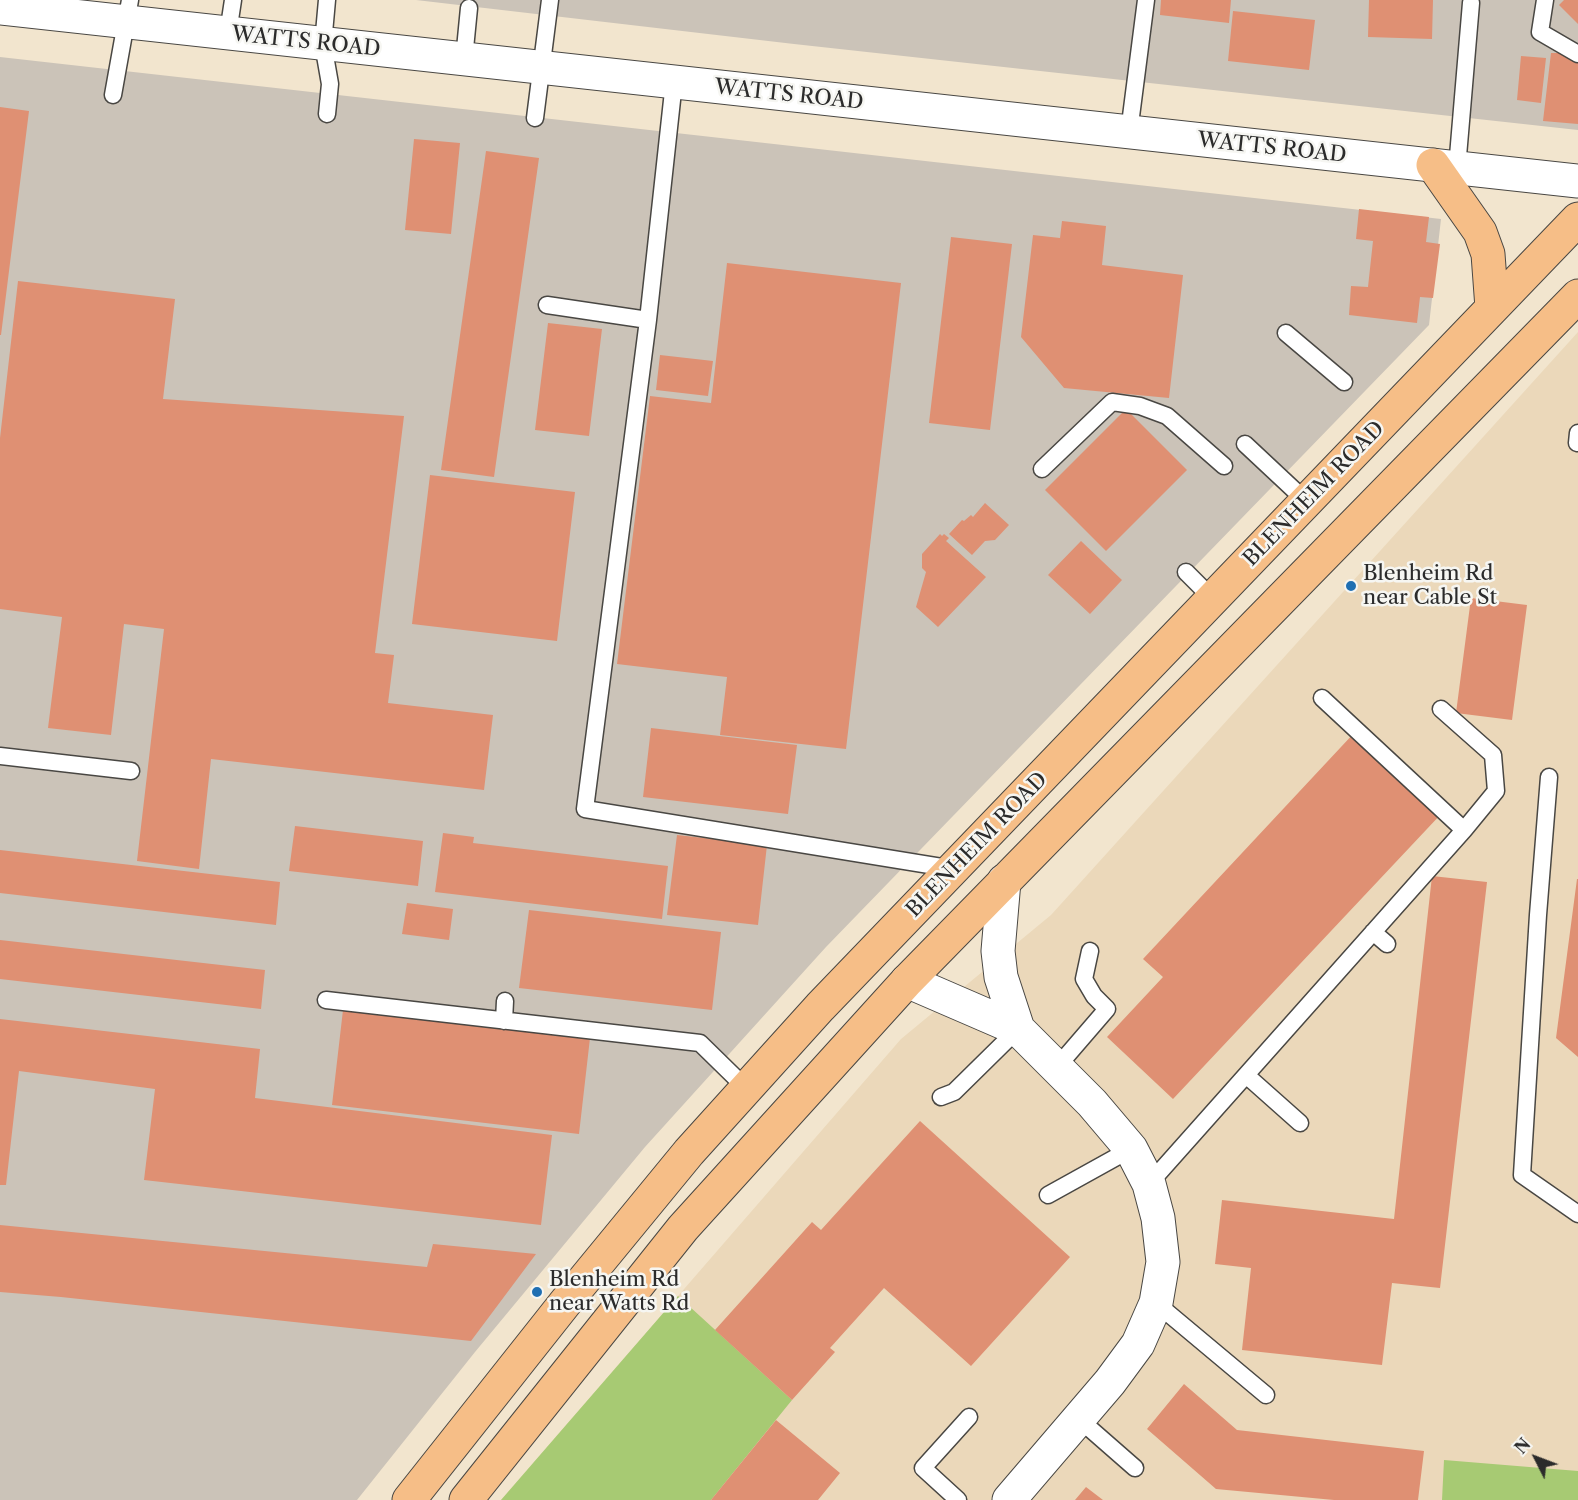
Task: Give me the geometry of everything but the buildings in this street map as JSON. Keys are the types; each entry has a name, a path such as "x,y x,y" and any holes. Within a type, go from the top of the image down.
{"main road":[{"path":"1445,166 1480,232 1488,254 1492,308"},
{"name":"BLENHEIM ROAD","path":"409,1500 689,1152 820,1007 1578,219"},
{"path":"466,1500 683,1228 908,981 1578,296"},
{"path":"610,1248 642,1278"}],"street":[{"name":"WATTS ROAD","path":"13,6 128,11 228,33 1578,181"},
{"path":"1004,881 998,951 1001,976 1018,1029"},
{"path":"908,981 1018,1029 1057,1067 1131,1149 1149,1184 1158,1218 1164,1262 1156,1303 1138,1344 1110,1383 1009,1500"}],"lane":[{"path":"228,33 233,0"},
{"path":"327,0 323,44 330,84 327,114"},
{"path":"535,118 550,0"},
{"path":"1129,132 1146,0"},
{"path":"1545,0 1540,32 1578,54"},
{"path":"1445,166 1471,3"},
{"path":"464,59 469,8"},
{"path":"113,95 128,11"},
{"path":"674,82 648,320 585,809 954,869"},
{"path":"547,305 648,320"},
{"path":"1286,333 1344,382"},
{"path":"1042,469 1112,402 1140,406 1167,416 1224,466"},
{"path":"1578,433 1578,443"},
{"path":"1245,444 1307,502"},
{"path":"1186,572 1213,599"},
{"path":"1322,698 1464,830"},
{"path":"1149,1184 1464,830 1496,791 1493,755 1441,709"},
{"path":"0,756 131,771"},
{"path":"1549,777 1522,1175 1578,1214"},
{"path":"1373,932 1387,944"},
{"path":"1057,1067 1107,1009 1094,996 1084,979 1090,951"},
{"path":"326,1000 700,1043 747,1089"},
{"path":"504,1021 505,1000"},
{"path":"941,1097 954,1092 1018,1029"},
{"path":"1246,1075 1300,1123"},
{"path":"1048,1195 1131,1149"},
{"path":"1156,1303 1266,1395"},
{"path":"958,1500 923,1468 969,1417"},
{"path":"1079,1419 1135,1468"}],"shaded area":[{"path":"416,0 1578,0 1578,130 794,44"},
{"path":"0,57 1441,219 1429,325 826,947 645,1147 475,1352 357,1500 0,1500"},
{"path":"1578,332 1578,1500 501,1500 901,1039 1051,915"}],"green space":[{"path":"678,1296 792,1400 711,1500 501,1500"},
{"path":"1444,1460 1578,1471 1578,1500 1442,1500"}],"place":[{"name":"Blenheim Rd near Cable St","path":"1351,586"},
{"name":"Blenheim Rd near Watts Rd","path":"537,1292"}]}
